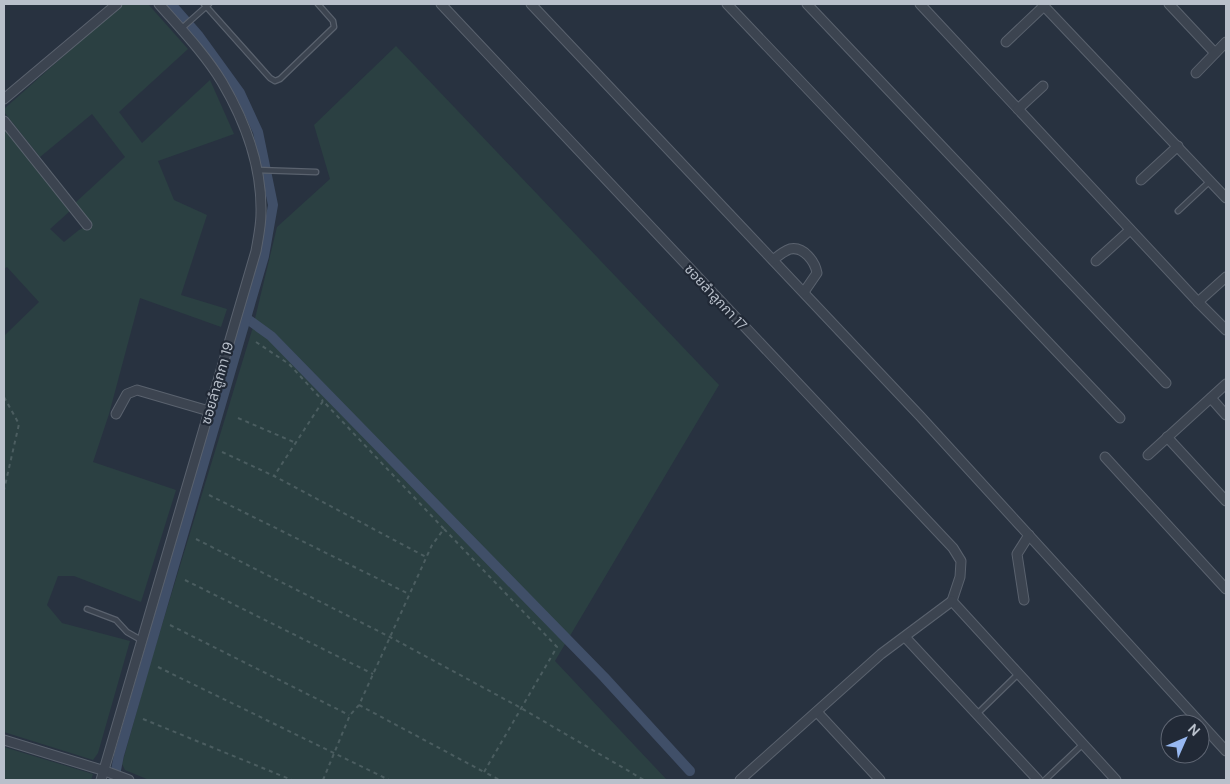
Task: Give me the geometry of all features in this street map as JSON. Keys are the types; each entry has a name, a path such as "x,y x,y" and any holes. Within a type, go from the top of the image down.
{"street":[{"path":"4,99 117,4"},
{"name":"ซอยลำลูกกา 19","path":"101,780 108,772 141,640 256,251 261,215 261,170 224,87 184,27 160,4"},
{"name":"ซอยลำลูกกา 17","path":"441,4 953,548 961,562 960,577 952,601"},
{"path":"531,4 804,292 1029,534 1226,752"},
{"path":"727,4 1120,418"},
{"path":"807,4 1166,383"},
{"path":"920,4 1130,230 1226,330"},
{"path":"1169,4 1215,53"},
{"path":"1006,42 1043,5 1226,198"},
{"path":"1196,73 1226,42"},
{"path":"1018,109 1043,86"},
{"path":"4,121 87,224"},
{"path":"1141,180 1178,146"},
{"path":"1096,261 1130,230"},
{"path":"773,260 790,250 796,249 802,251 810,259 816,266 818,273 804,292"},
{"path":"1198,302 1226,277"},
{"path":"1148,455 1226,384"},
{"path":"116,414 126,394 137,390 209,411"},
{"path":"1211,398 1226,414"},
{"path":"1167,437 1226,501"},
{"path":"1105,457 1226,589"},
{"path":"1024,600 1017,554 1029,534"},
{"path":"740,780 882,654 952,601 1116,780"},
{"path":"905,637 1038,780"},
{"path":"817,712 880,780"},
{"path":"4,740 126,779"}],"lane":[{"path":"184,27 206,5 270,78 275,80 280,79 334,27 333,21 318,4"},
{"path":"261,170 316,172"},
{"path":"1178,211 1210,181"},
{"path":"86,609 116,620 127,632 141,640"},
{"path":"977,714 1018,674"},
{"path":"1045,780 1083,744"}],"path":[{"path":"256,342 289,364 557,647 484,772"},
{"path":"4,397 19,424 4,490"},
{"path":"274,476 324,401"},
{"path":"238,418 296,442"},
{"path":"222,452 274,476 426,557"},
{"path":"209,496 409,594"},
{"path":"322,780 350,715 360,705 426,557 444,529"},
{"path":"196,539 390,637 521,708 644,780"},
{"path":"185,580 373,674"},
{"path":"170,625 350,715"},
{"path":"158,667 389,780"},
{"path":"360,705 500,780"},
{"path":"142,720 292,780"}],"green space":[{"path":"122,4 148,4 188,49 119,112 142,143 210,80 234,134 158,161 174,200 207,215 181,295 227,309 221,327 140,298 109,414 93,462 176,490 141,602 74,576 58,576 47,605 62,623 130,641 98,753 93,760 4,732 4,336 39,302 7,267 4,269 4,127 70,211 50,229 64,242 86,227 75,203 125,157 92,114 40,157 4,112 4,109"},
{"path":"396,46 719,385 555,661 667,780 149,780 125,770 122,764 150,664 253,327 277,227 330,179 314,125"},
{"path":"4,747 93,774 91,780 4,780"}],"waterway":[{"path":"114,780 119,755 264,256 273,205 258,132 240,93 198,35 171,4"},
{"path":"246,318 271,336 604,677 690,771"}]}
